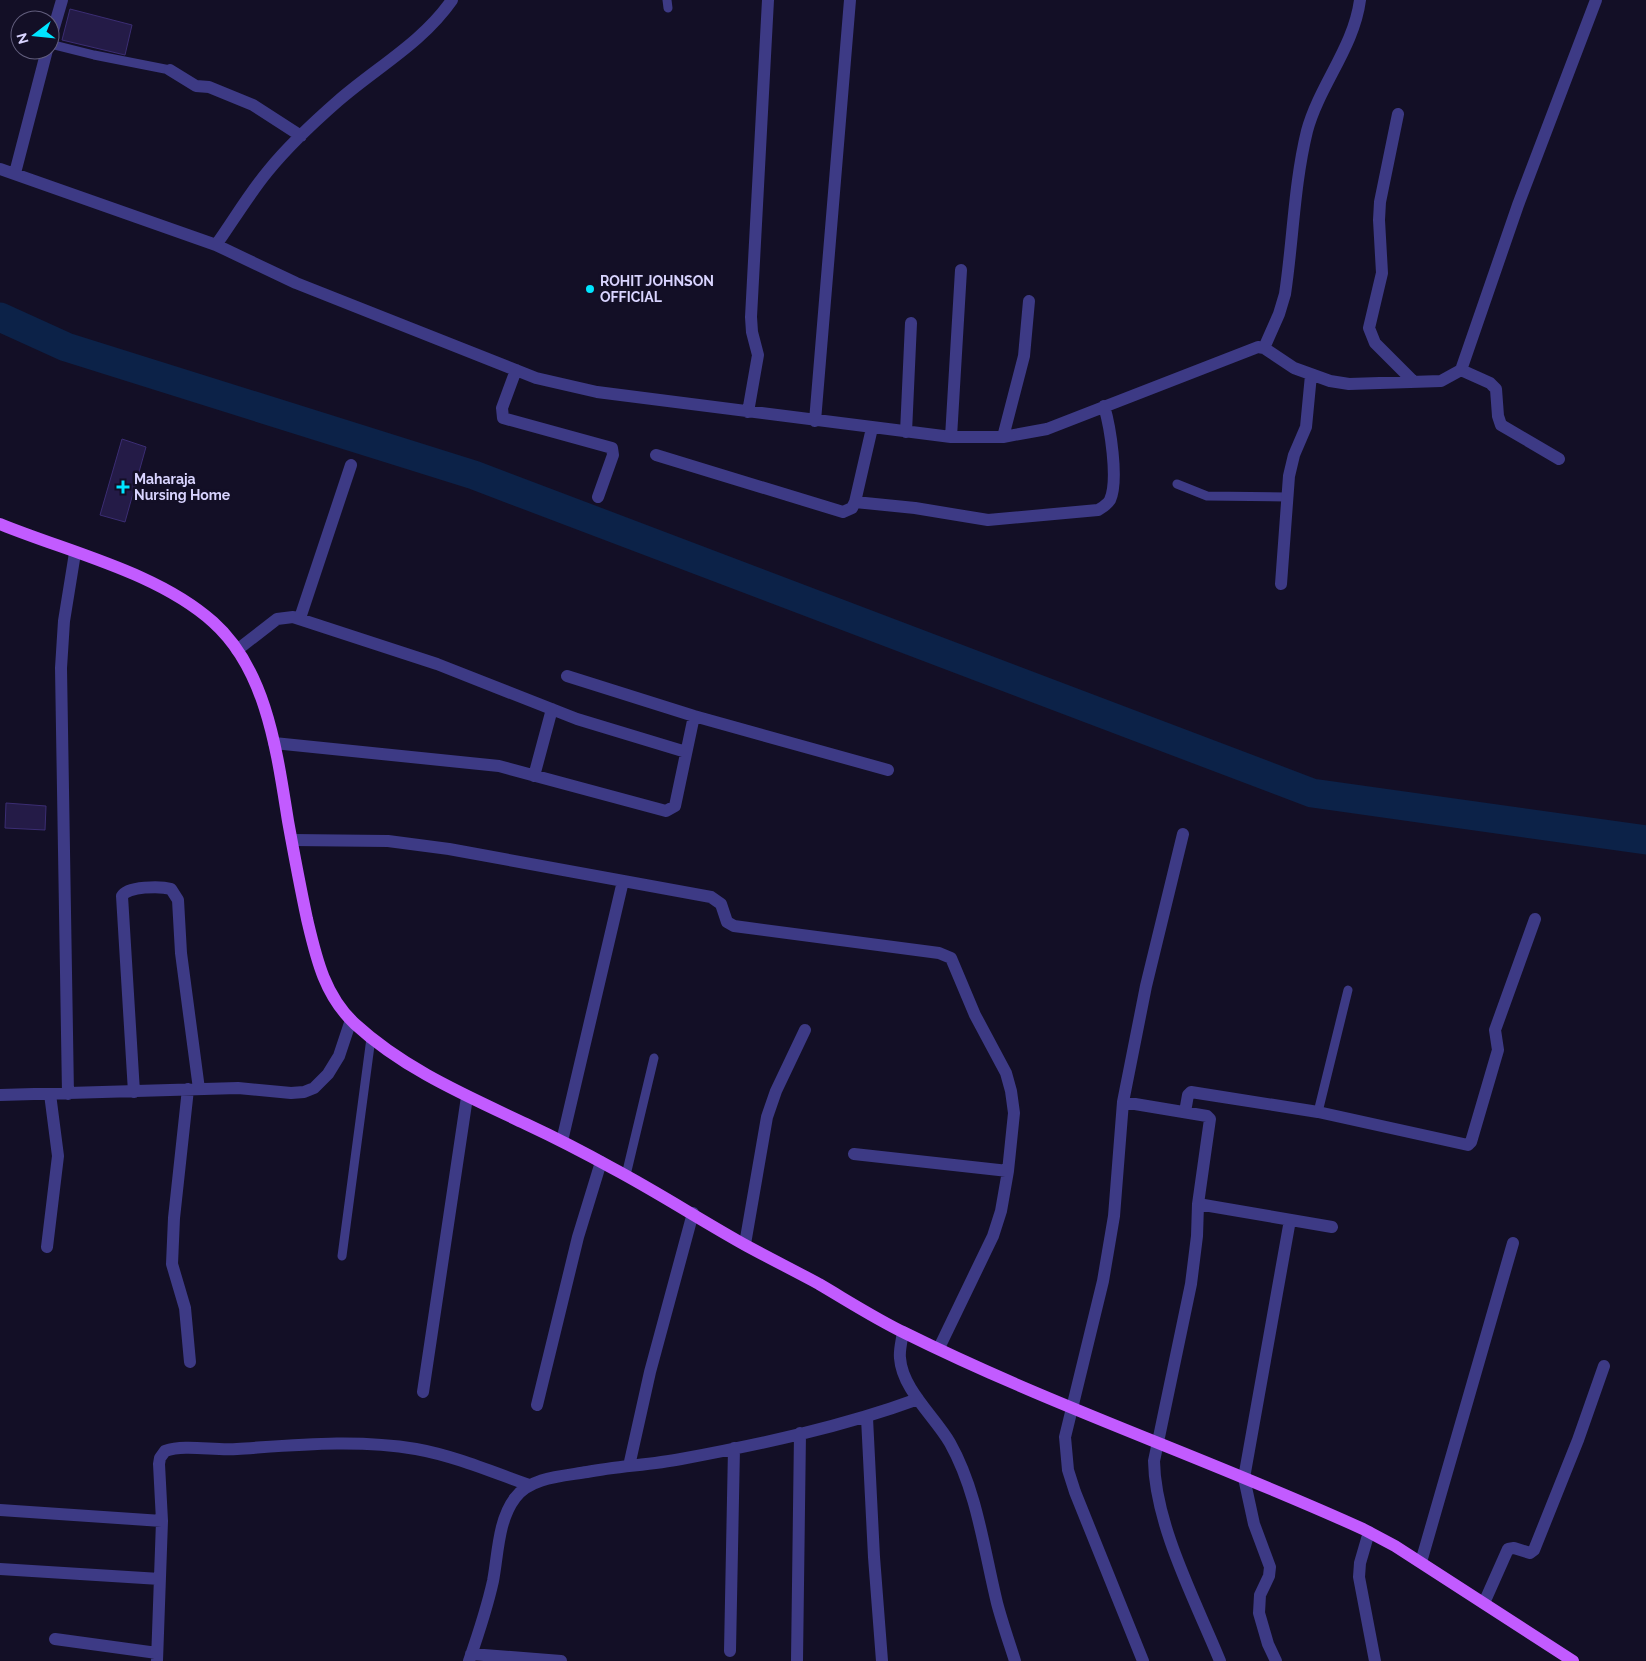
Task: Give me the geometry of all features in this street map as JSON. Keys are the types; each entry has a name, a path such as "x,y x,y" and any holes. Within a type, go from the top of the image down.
{"main road":[{"path":"0,524 135,576 190,606 211,620 230,640 237,650 263,707 274,743 314,951 322,977 333,998 351,1020 371,1038 406,1063 467,1097 626,1175 903,1332 1072,1408 1244,1478 1369,1532 1421,1562 1572,1661"}],"street":[{"path":"216,245 267,172 338,102 398,56 430,27 452,0"},
{"path":"748,412 758,355 752,332 751,317 768,0"},
{"path":"815,421 850,0"},
{"path":"1264,348 1279,314 1285,294 1302,157 1308,130 1322,90 1354,25 1360,0"},
{"path":"0,169 216,245 296,283 536,378 596,392 815,421 951,437 1003,437 1048,429 1250,348 1264,348 1294,368 1311,375 1350,384 1441,381 1461,370 1518,205 1596,0"},
{"path":"15,173 44,60"},
{"path":"170,70 196,86 209,86 252,105 302,136"},
{"path":"1398,114 1381,192 1379,220 1382,273 1370,328 1375,342 1414,382"},
{"path":"951,437 961,270"},
{"path":"1003,437 1024,356 1029,301"},
{"path":"906,432 911,324"},
{"path":"516,370 502,408 503,418 612,448 613,455 598,497"},
{"path":"1461,370 1490,383 1496,389 1498,416 1502,425 1559,459"},
{"path":"1281,584 1291,465 1306,427 1311,375"},
{"path":"855,502 915,508 988,520 1098,510 1110,501 1112,492 1111,437 1104,406"},
{"path":"656,455 838,512 850,510 855,502 872,428"},
{"path":"300,618 351,465"},
{"path":"68,1094 61,668 64,621 75,553"},
{"path":"237,650 277,619 288,616 300,618 438,664 609,730 686,752"},
{"path":"567,676 694,716 888,770"},
{"path":"534,776 552,709"},
{"path":"274,743 500,766 669,810 675,806 694,716"},
{"path":"1143,1661 1083,1517 1068,1470 1065,1437 1108,1253 1114,1216 1123,1102 1146,986 1183,834"},
{"path":"292,840 388,841 449,849 712,897 721,904 727,922 731,925 939,953 951,958 971,1008 1006,1073 1011,1091 1013,1139 1001,1211 993,1236 939,1348"},
{"path":"562,1142 623,881"},
{"path":"134,1092 122,896 128,890 159,887 171,889 178,900 193,1089 174,1218 172,1264 185,1308 190,1362"},
{"path":"1185,1112 1188,1095 1191,1092 1318,1112 1468,1145 1498,1050 1495,1030 1535,920"},
{"path":"0,1095 238,1088 291,1093 314,1088 322,1083 339,1056 351,1020"},
{"path":"745,1244 767,1117 776,1091 805,1030"},
{"path":"47,1247 58,1156 50,1094"},
{"path":"423,1392 467,1097"},
{"path":"1123,1102 1207,1116 1210,1121 1198,1204 1197,1236 1191,1284 1158,1444 1154,1476 1177,1558 1220,1661"},
{"path":"854,1154 1008,1171"},
{"path":"537,1405 578,1237 601,1162"},
{"path":"1198,1204 1332,1227"},
{"path":"629,1466 652,1363 693,1213"},
{"path":"1276,1661 1264,1635 1259,1613 1260,1595 1269,1576 1270,1567 1254,1524 1244,1478 1290,1220"},
{"path":"1421,1562 1513,1243"},
{"path":"903,1332 900,1358 903,1372 918,1399 950,1442 965,1478 982,1531 997,1604 1015,1661"},
{"path":"1484,1603 1508,1549 1514,1548 1530,1553 1534,1550 1578,1440 1604,1366"},
{"path":"561,1661 470,1658 488,1601 508,1513 514,1499 529,1486 544,1480 680,1460 734,1448 867,1418 918,1399"},
{"path":"867,1418 874,1557 882,1661"},
{"path":"797,1661 800,1433"},
{"path":"55,1639 157,1657 162,1522 160,1458 165,1452 177,1449 236,1450 327,1443 389,1446 437,1453 529,1486"},
{"path":"730,1651 734,1448"},
{"path":"0,1510 162,1522"},
{"path":"1369,1532 1360,1563 1359,1578 1375,1661"},
{"path":"0,1570 160,1579"}],"lane":[{"path":"60,44 170,70"},
{"path":"1177,484 1207,496 1288,497"},
{"path":"1318,1112 1348,990"},
{"path":"342,1256 371,1038"},
{"path":"626,1175 654,1058"}],"building":[{"path":"70,9 132,25 125,55 62,40"},
{"path":"122,439 146,447 125,522 100,515"},
{"path":"6,803 46,806 45,830 5,828"}],"waterway":[{"path":"0,317 66,347 474,475 1312,793 1646,840"}],"place":[{"name":"ROHIT JOHNSON OFFICIAL","path":"590,289"},
{"name":"Maharaja Nursing Home","path":"123,487"}]}
